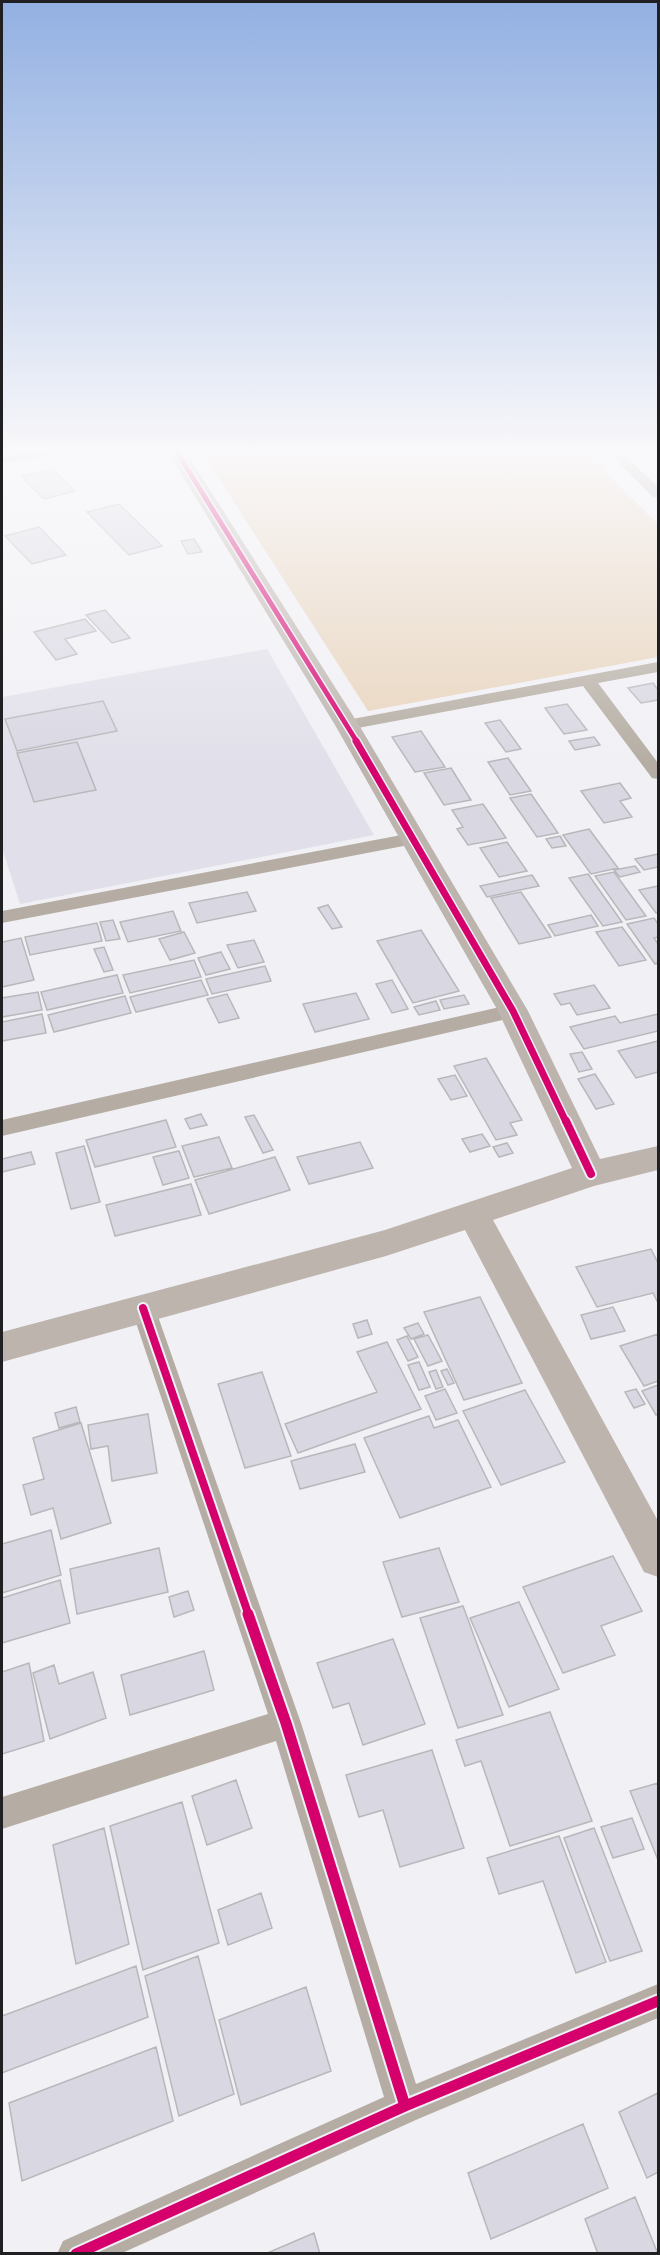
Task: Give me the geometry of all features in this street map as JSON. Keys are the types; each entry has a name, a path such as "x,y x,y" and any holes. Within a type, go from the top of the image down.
{"street":[{"path":"241,554 347,725 513,1011 591,1173"},
{"path":"347,725 658,667"},
{"path":"587,680 658,774"},
{"path":"2,917 412,839"},
{"path":"2,1128 513,1011"},
{"path":"2,1347 386,1243 591,1173 658,1158"},
{"path":"473,1212 658,1559"},
{"path":"143,1308 286,1723 405,2106"},
{"path":"2,1813 286,1723"},
{"path":"76,2253 405,2106 658,2001"}],"shaded area":[{"path":"267,554 658,554 658,657 368,711"},
{"path":"267,649 374,835 20,904 2,848 2,697"}],"building":[{"path":"23,554 66,555 32,564"},
{"path":"105,610 130,638 112,643 86,615"},
{"path":"85,619 96,631 65,639 77,654 56,660 34,632"},
{"path":"653,683 658,690 658,700 641,703 628,688"},
{"path":"103,701 117,731 17,751 5,719"},
{"path":"567,704 587,730 564,734 545,708"},
{"path":"500,720 521,749 506,752 485,723"},
{"path":"421,731 445,767 415,772 392,737"},
{"path":"594,737 600,745 575,750 569,741"},
{"path":"77,742 96,790 34,802 17,753"},
{"path":"508,758 531,791 510,795 488,762"},
{"path":"451,768 471,800 444,805 424,773"},
{"path":"620,783 631,798 620,801 632,817 604,823 581,791"},
{"path":"531,794 558,833 537,837 510,798"},
{"path":"483,804 506,838 468,845 457,829 463,827 452,810"},
{"path":"589,829 618,868 591,874 563,835"},
{"path":"560,836 566,846 552,848 546,839"},
{"path":"507,842 527,871 499,877 480,848"},
{"path":"658,854 658,867 644,870 635,859"},
{"path":"635,866 640,872 620,877 614,870"},
{"path":"614,872 646,916 626,920 595,876"},
{"path":"588,874 622,922 603,926 569,878"},
{"path":"532,875 539,886 487,897 480,886"},
{"path":"658,886 658,913 656,913 639,890"},
{"path":"247,892 256,911 197,923 189,903"},
{"path":"521,892 551,937 519,944 491,898"},
{"path":"328,905 342,927 332,929 318,908"},
{"path":"173,911 181,931 128,942 120,922"},
{"path":"591,915 598,926 555,936 548,925"},
{"path":"654,918 658,924 658,937 654,938 658,944 658,963 655,964 627,924"},
{"path":"113,920 120,939 106,941 100,922"},
{"path":"97,923 102,941 30,955 25,937"},
{"path":"622,927 646,960 619,966 596,932"},
{"path":"421,930 459,991 413,1003 377,941"},
{"path":"184,932 195,953 170,960 159,939"},
{"path":"21,938 34,980 2,987 2,942"},
{"path":"254,940 264,962 238,968 227,945"},
{"path":"104,947 113,970 104,972 94,949"},
{"path":"221,952 230,969 206,975 198,958"},
{"path":"194,960 201,977 130,993 123,975"},
{"path":"265,966 271,981 212,994 206,979"},
{"path":"117,975 123,993 47,1010 41,992"},
{"path":"201,980 208,995 136,1012 130,997"},
{"path":"392,980 408,1009 392,1013 376,984"},
{"path":"594,985 610,1008 577,1015 570,1003 561,1005 554,994"},
{"path":"38,992 42,1010 2,1017 2,998"},
{"path":"356,993 369,1019 315,1032 303,1004"},
{"path":"227,994 239,1018 219,1023 207,999"},
{"path":"464,995 469,1004 444,1009 440,1000"},
{"path":"125,996 131,1013 54,1032 48,1015"},
{"path":"436,1001 440,1010 419,1015 414,1007"},
{"path":"42,1014 46,1033 2,1041 2,1022"},
{"path":"658,1014 658,1031 584,1049 570,1027 615,1016 620,1023"},
{"path":"658,1041 658,1072 636,1078 618,1051"},
{"path":"582,1052 592,1069 579,1072 570,1054"},
{"path":"486,1058 522,1120 510,1123 517,1135 496,1140 454,1066"},
{"path":"595,1074 614,1104 596,1109 578,1079"},
{"path":"455,1075 467,1096 451,1100 438,1079"},
{"path":"201,1114 207,1125 190,1129 185,1119"},
{"path":"254,1115 273,1150 263,1153 245,1117"},
{"path":"166,1120 176,1147 95,1167 86,1140"},
{"path":"482,1134 490,1146 470,1152 462,1139"},
{"path":"219,1137 232,1168 194,1177 182,1146"},
{"path":"360,1142 373,1168 309,1184 297,1157"},
{"path":"507,1143 513,1153 499,1157 493,1147"},
{"path":"84,1146 100,1202 71,1209 56,1153"},
{"path":"179,1151 189,1178 163,1185 153,1157"},
{"path":"31,1152 35,1164 2,1172 2,1159"},
{"path":"275,1157 290,1190 209,1214 195,1180"},
{"path":"191,1184 201,1215 115,1236 106,1205"},
{"path":"651,1249 658,1263 658,1303 653,1293 597,1307 576,1267"},
{"path":"480,1297 522,1383 464,1400 424,1312"},
{"path":"613,1307 625,1331 591,1339 581,1315"},
{"path":"367,1320 372,1334 358,1338 353,1324"},
{"path":"418,1323 424,1334 411,1339 404,1328"},
{"path":"658,1334 658,1381 644,1386 620,1346"},
{"path":"428,1335 442,1361 428,1366 414,1339"},
{"path":"407,1336 418,1357 408,1361 397,1340"},
{"path":"387,1342 421,1409 298,1453 285,1424 377,1392 357,1352"},
{"path":"419,1362 430,1387 419,1390 408,1365"},
{"path":"447,1369 454,1383 448,1385 441,1371"},
{"path":"436,1370 443,1387 436,1389 429,1372"},
{"path":"262,1372 291,1456 245,1468 218,1384"},
{"path":"658,1385 658,1414 656,1415 642,1391"},
{"path":"445,1389 457,1413 436,1420 425,1396"},
{"path":"636,1389 645,1404 634,1408 625,1392"},
{"path":"525,1390 565,1462 501,1485 463,1411"},
{"path":"76,1407 80,1422 59,1428 55,1413"},
{"path":"148,1414 157,1473 112,1481 108,1446 91,1449 88,1425"},
{"path":"429,1416 434,1428 458,1420 491,1487 400,1518 364,1438"},
{"path":"81,1423 111,1523 61,1539 53,1508 31,1515 23,1485 44,1479 33,1438"},
{"path":"355,1444 365,1472 300,1489 291,1461"},
{"path":"51,1530 61,1575 2,1593 2,1544"},
{"path":"159,1548 168,1592 77,1614 70,1569"},
{"path":"439,1548 459,1602 402,1617 383,1562"},
{"path":"613,1556 642,1611 601,1626 615,1655 563,1673 523,1587"},
{"path":"60,1580 70,1623 2,1643 2,1598"},
{"path":"188,1591 194,1610 174,1617 169,1597"},
{"path":"519,1602 559,1689 509,1707 470,1618"},
{"path":"463,1606 503,1715 458,1728 420,1618"},
{"path":"393,1639 425,1724 363,1745 349,1703 333,1708 317,1663"},
{"path":"204,1651 214,1690 130,1715 121,1675"},
{"path":"29,1663 44,1741 2,1754 2,1672"},
{"path":"54,1665 59,1684 93,1672 106,1718 50,1739 33,1673"},
{"path":"550,1712 592,1821 510,1846 481,1761 465,1766 456,1740"},
{"path":"432,1750 464,1848 400,1867 383,1810 359,1817 346,1775"},
{"path":"236,1780 252,1828 207,1845 192,1796"},
{"path":"658,1783 658,1860 630,1791"},
{"path":"182,1802 219,1943 143,1970 110,1826"},
{"path":"632,1818 644,1849 613,1858 601,1827"},
{"path":"104,1828 129,1944 76,1964 53,1845"},
{"path":"594,1828 642,1951 610,1961 564,1838"},
{"path":"559,1836 606,1962 576,1973 543,1881 499,1894 487,1858"},
{"path":"261,1893 272,1928 228,1945 218,1910"},
{"path":"198,1956 234,2094 179,2116 145,1976"},
{"path":"136,1966 148,2017 2,2073 2,2016"},
{"path":"306,1987 331,2071 241,2105 219,2020"},
{"path":"156,2047 173,2121 22,2181 9,2103"},
{"path":"658,2093 658,2172 647,2178 619,2112"},
{"path":"583,2124 608,2188 491,2239 468,2173"},
{"path":"635,2197 658,2254 598,2254 585,2219"},
{"path":"314,2233 320,2254 265,2254"}],"cycle path":[{"path":"241,554 347,725 513,1011 591,1174"},
{"path":"143,1308 286,1723 405,2106"},
{"path":"76,2254 405,2106 658,2001"}]}
